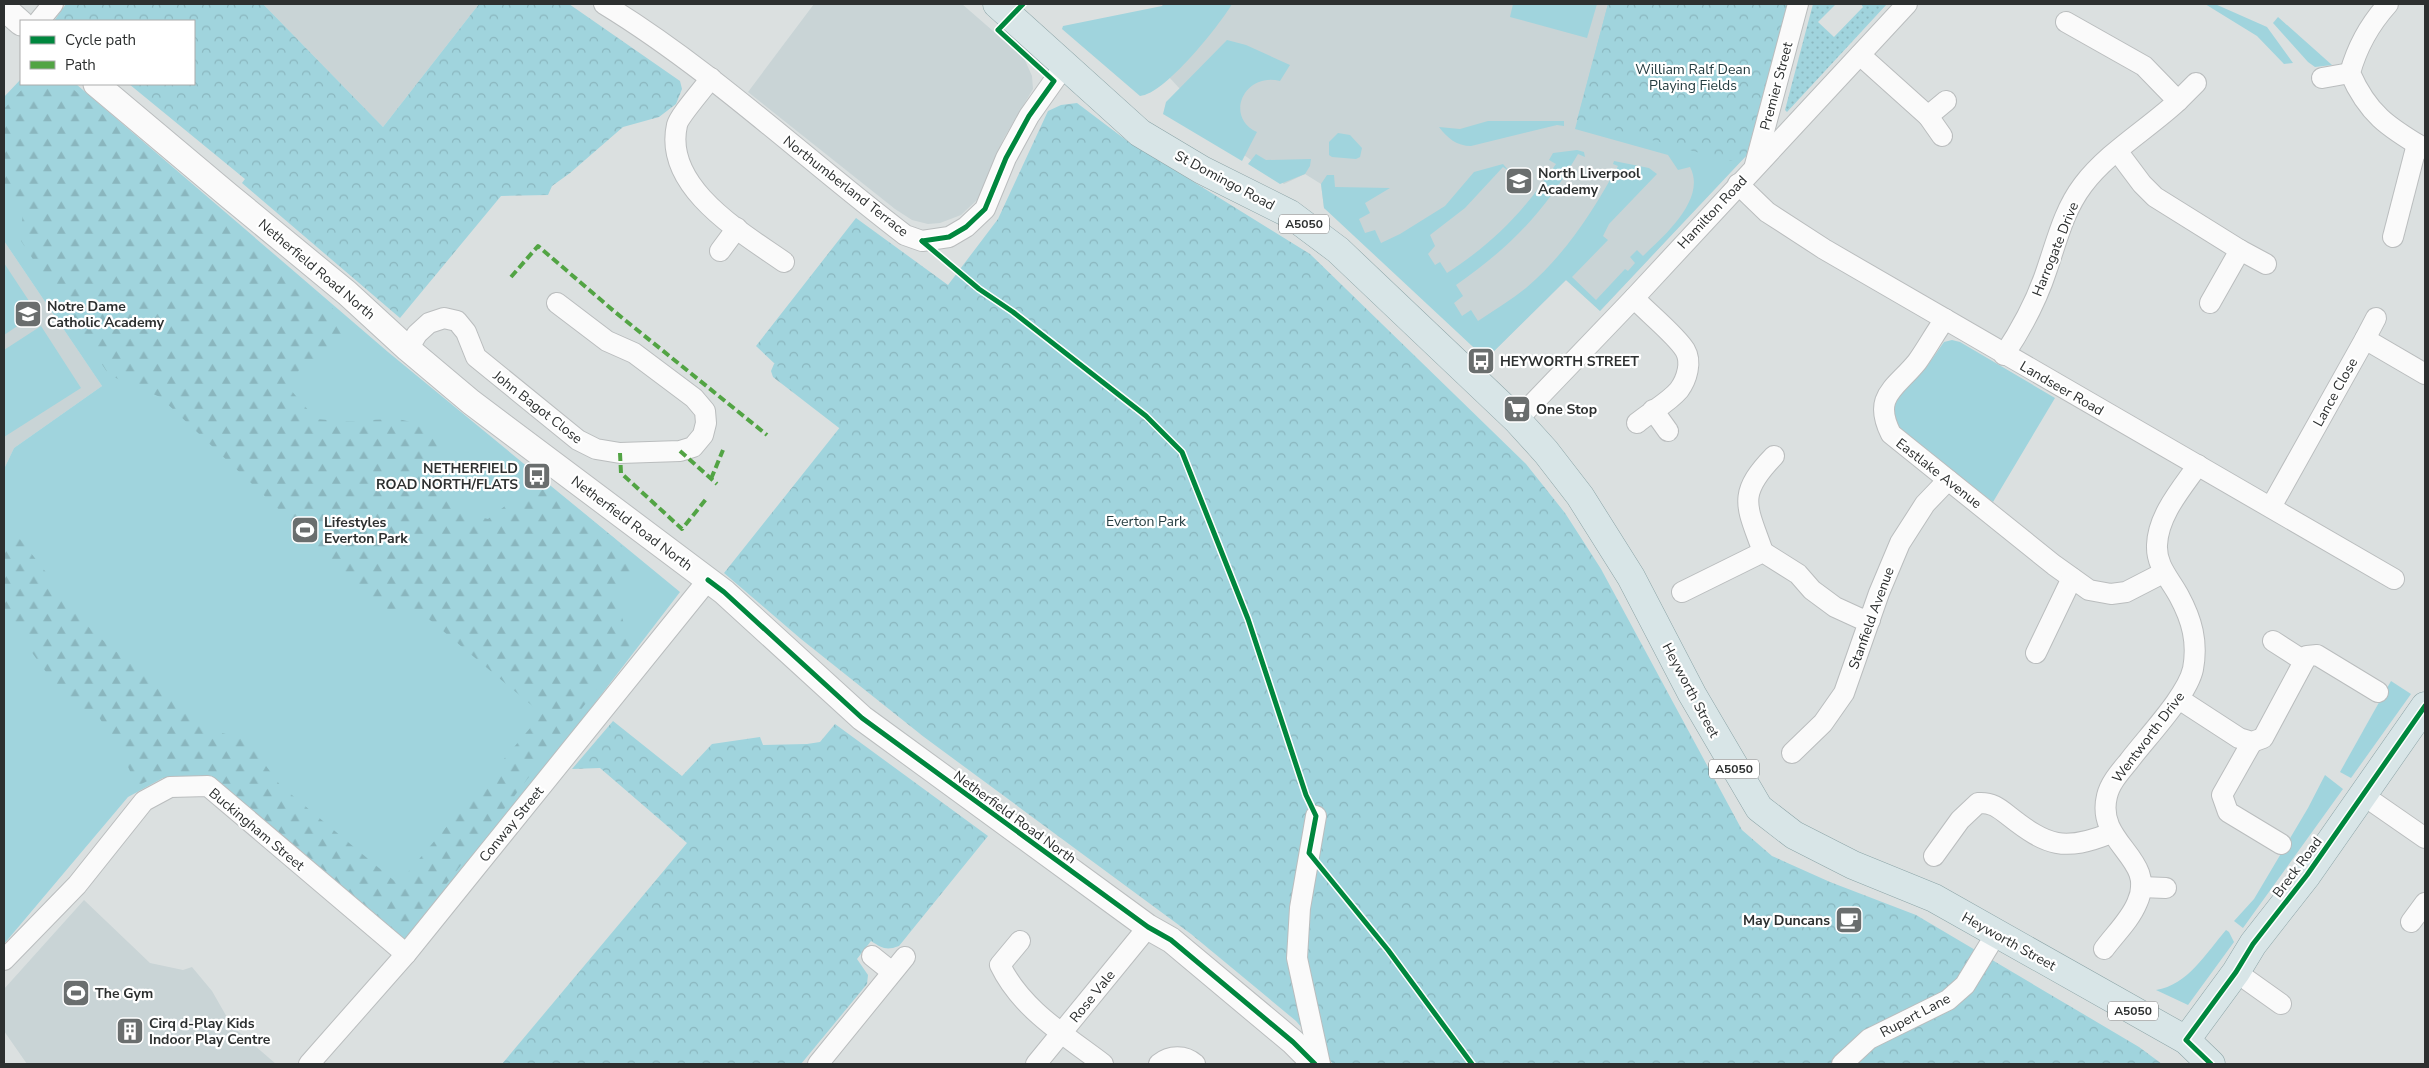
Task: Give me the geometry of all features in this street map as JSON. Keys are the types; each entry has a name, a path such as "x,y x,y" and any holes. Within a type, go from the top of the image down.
{"main road":[{"name":"St Domingo Road","path":"997,4 1140,133 1202,170 1290,214 1338,250 1516,420"},
{"name":"Heyworth Street","path":"1516,420 1546,452 1580,496 1631,576 1692,694 1759,808 1794,835 1852,865 1934,898 2186,1040"},
{"name":"Breck Road","path":"2186,1040 2236,972 2253,944 2307,875 2425,706"},
{"path":"2186,1040 2211,1064"}],"street":[{"path":"40,20 53,4"},
{"name":"Northumberland Terrace","path":"604,4 632,21 711,78 883,218 905,235 922,242 949,237 966,227 986,209 1006,158 1029,116 1065,65"},
{"name":"Premier Street","path":"1754,167 1798,4"},
{"name":"Hamilton Road","path":"1516,420 1634,298 1907,4"},
{"path":"2388,4 2366,35 2355,56 2350,73 2367,106 2384,122 2421,146 2393,238"},
{"path":"4,8 20,22"},
{"path":"2066,22 2144,66 2178,102"},
{"path":"1860,54 1928,116 1942,136"},
{"path":"2322,78 2350,73"},
{"path":"711,78 677,123 676,150 685,176 700,196 736,228 784,262"},
{"name":"Harrogate Drive","path":"2004,354 2028,315 2070,206 2084,185 2118,152 2178,102 2196,83"},
{"name":"Netherfield Road North","path":"97,85 347,293 408,349 471,402 724,592 862,718 1148,927 1171,940 1293,1042 1315,1064"},
{"path":"1928,116 1946,101"},
{"path":"2118,152 2142,184 2155,197 2266,264"},
{"name":"Landseer Road","path":"1738,184 1767,212 1791,229 2394,579"},
{"path":"720,251 736,228"},
{"path":"2210,303 2240,250"},
{"path":"1634,298 1685,350 1688,362 1684,383 1677,392 1637,423"},
{"name":"John Bagot Close","path":"408,349 417,334 429,322 444,318 457,321 466,332 476,357 578,440 596,449 626,454 680,451 693,447 704,435 706,423 705,412 694,398 634,352 607,341 557,303"},
{"name":"Lance Close","path":"2271,507 2376,318"},
{"name":"Eastlake Avenue","path":"1944,319 1917,361 1888,392 1883,411 1891,434 2089,590 2111,594 2141,586 2163,573"},
{"path":"2364,339 2425,374"},
{"path":"1653,410 1668,431"},
{"path":"1774,456 1754,479 1747,498 1747,507 1763,552 1798,574 1812,590 1829,604 1859,618 1870,620"},
{"name":"Wentworth Drive","path":"2141,887 2136,864 2111,833 2105,809 2112,784 2179,699 2189,683 2195,638 2187,612 2163,573 2158,560 2157,545 2159,533 2170,506 2198,465"},
{"name":"Stanfield Avenue","path":"1792,753 1823,723 1844,694 1900,543 1925,504 1948,480"},
{"path":"1682,592 1763,552"},
{"path":"2036,653 2072,578"},
{"name":"Conway Street","path":"309,1064 406,954 708,580"},
{"path":"2273,640 2304,661"},
{"path":"2179,699 2239,738 2252,742 2263,738 2307,656 2317,655 2378,692"},
{"path":"2252,742 2222,795 2224,803 2228,812 2281,844"},
{"name":"Buckingham Street","path":"4,960 77,885 144,801 170,787 208,786 406,954"},
{"path":"2363,795 2425,838"},
{"path":"1934,856 1960,820 1978,803 1994,805 2029,832 2049,842 2075,844 2111,833"},
{"path":"1316,816 1300,908 1297,958 1320,1064"},
{"path":"2104,949 2138,902 2141,887 2166,888"},
{"path":"2411,922 2425,903"},
{"name":"Rose Vale","path":"1036,1064 1148,927"},
{"name":"Rupert Lane","path":"1842,1064 1870,1039 1948,1000 1965,985 1996,934"},
{"path":"1020,941 1000,965 1009,985 1027,1006 1103,1064"},
{"path":"818,1064 898,965 872,956"},
{"path":"2236,972 2281,1004"},
{"path":"1159,1064 1164,1060 1181,1057 1188,1058 1195,1064"}],"shaded area":[{"path":"263,4 479,4 383,127"},
{"path":"814,4 962,4 1024,58 1032,76 1033,89 1004,138 978,199 961,215 940,223 928,224 912,220 895,209 748,92"},
{"name":"North Liverpool Academy","path":"1164,4 1788,4 1746,156 1600,311 1566,280 1486,359 1361,238 1324,208 1321,184 1305,174 1284,184 1182,110 1180,89 1168,76 1162,6"},
{"name":"Notre Dame Catholic Academy","path":"4,241 102,386 14,448 4,469"},
{"path":"84,900 150,963 183,970 192,967 212,991 232,1026 276,1064 27,1064 4,1031 4,989"}],"green space":[{"path":"66,4 263,4 383,127 479,4 569,4 680,81 682,89 676,104 659,117 623,127 570,173 552,186 548,195 501,196 400,318 242,183 245,179 130,85 195,85 195,20 55,20"},
{"path":"1164,4 1232,4 1204,42 1177,72 1151,92 1140,96 1062,29 1063,26 1162,6"},
{"path":"1513,4 1597,4 1587,38 1510,17"},
{"path":"1608,4 1788,4 1746,156 1600,311 1566,280 1486,359 1324,208 1321,184 1327,175 1334,175 1335,187 1390,188 1365,203 1370,213 1359,219 1365,233 1375,230 1381,243 1400,234 1445,206 1474,172 1503,164 1509,171 1503,167 1465,208 1430,235 1435,246 1428,254 1435,265 1440,262 1447,273 1480,249 1520,211 1556,164 1549,160 1553,153 1577,150 1584,152 1585,157 1578,154 1552,194 1524,227 1493,257 1456,285 1463,296 1454,303 1462,316 1471,310 1478,321 1526,288 1566,247 1599,199 1618,166 1613,164 1614,161 1649,168 1657,174 1609,224 1603,236 1608,240 1572,277 1596,300 1625,269 1628,271 1635,263 1630,257 1637,250 1643,256 1681,216 1693,192 1694,179 1690,167 1678,170 1668,155 1575,129"},
{"name":"William Ralf Dean Playing Fields","path":"1608,4 1788,4 1746,156 1730,161 1577,120"},
{"path":"1813,4 1836,4 1818,22 1834,37 1863,7 1861,4 1887,4 1787,112 1785,110"},
{"path":"2205,4 2215,4 2267,27 2293,63 2284,64 2257,36"},
{"path":"2278,17 2332,65 2315,67 2308,62 2273,23"},
{"path":"1227,40 1246,45 1290,65 1280,81 1267,80 1257,83 1248,89 1243,98 1240,107 1242,116 1247,125 1257,132 1242,161 1163,114 1166,102"},
{"name":"Lifestyles Everton Park","path":"20,80 20,85 77,85 388,352 680,592 407,948 207,782 163,778 128,797 4,944 4,469 14,448 102,386 4,241 4,97"},
{"path":"26,85 68,85 339,314 346,333 328,352 302,365 289,388 316,419 348,421 395,419 413,424 422,429 441,448 427,466 428,486 460,512 488,519 513,500 551,487 614,538 636,561 617,599 630,646 404,939 209,777 160,775 137,786 122,754 97,714 70,705 4,614 4,534 16,534 92,631 208,729 247,740 280,785 398,884 542,714 424,615 383,608 160,397 109,375 21,241 23,207 4,192 4,109"},
{"name":"Everton Park","path":"1077,103 1126,140 1310,254 1526,464 1565,513 1601,569 1742,830 1772,856 1830,882 1916,915 2139,1047 2162,1064 1333,1064 1296,1021 1191,934 924,737 801,639 724,573 841,426 756,346 856,218 948,285 998,219 1048,111 1061,105"},
{"path":"1488,121 1564,121 1564,126 1557,125 1471,146 1461,145 1453,141 1439,127 1460,129"},
{"path":"1338,133 1350,135 1362,148 1360,157 1356,159 1332,157 1329,155 1329,142"},
{"path":"1256,154 1266,160 1311,159 1310,166 1305,174 1280,184 1248,164"},
{"path":"4,263 37,313 4,335"},
{"path":"41,326 81,388 4,437 4,350"},
{"path":"1952,340 1960,342 2055,398 1993,502 1977,490 1975,493 1898,432 1890,414 1898,389 1927,366 1944,342"},
{"path":"799,342 845,404 843,431 773,377 771,371 774,364"},
{"path":"2391,681 2411,694 2351,778 2340,772"},
{"path":"613,721 682,776 712,744 760,737 763,745 820,742 835,724 988,836 899,946 884,948 871,941 857,959 868,975 867,984 801,1064 502,1064 687,843 600,768 572,769"},
{"path":"2325,775 2343,789 2243,928 2234,921 2254,899 2308,808"},
{"path":"2226,930 2234,942 2188,1005 2156,990 2178,982 2187,975 2204,958"}],"marked path":[{"path":"511,277 538,246 615,312 767,435"},
{"path":"711,479 723,450"},
{"path":"680,451 717,484"},
{"path":"620,453 621,473 682,529 707,498"}],"cycle path":[{"path":"922,241 949,237 966,227 985,209 1006,158 1029,116 1054,81 998,30 1023,4"},
{"path":"922,241 979,289 1013,312 1146,416 1182,452 1248,619 1306,795 1316,816 1309,853 1388,950 1472,1064"},
{"path":"708,580 724,592 862,718 1148,927 1171,940 1293,1042 1315,1064"},
{"path":"2211,1064 2186,1040 2236,972 2253,944 2307,875 2425,706"}],"place":[{"name":"North Liverpool Academy","path":"1519,181"},
{"name":"Notre Dame Catholic Academy","path":"28,314"},
{"name":"HEYWORTH STREET","path":"1481,361"},
{"name":"One Stop","path":"1517,409"},
{"name":"NETHERFIELD ROAD NORTH/FLATS","path":"537,476"},
{"name":"Lifestyles Everton Park","path":"305,530"},
{"name":"May Duncans","path":"1849,920"},
{"name":"The Gym","path":"76,993"},
{"name":"Cirq d-Play Kids Indoor Play Centre","path":"130,1031"}]}
